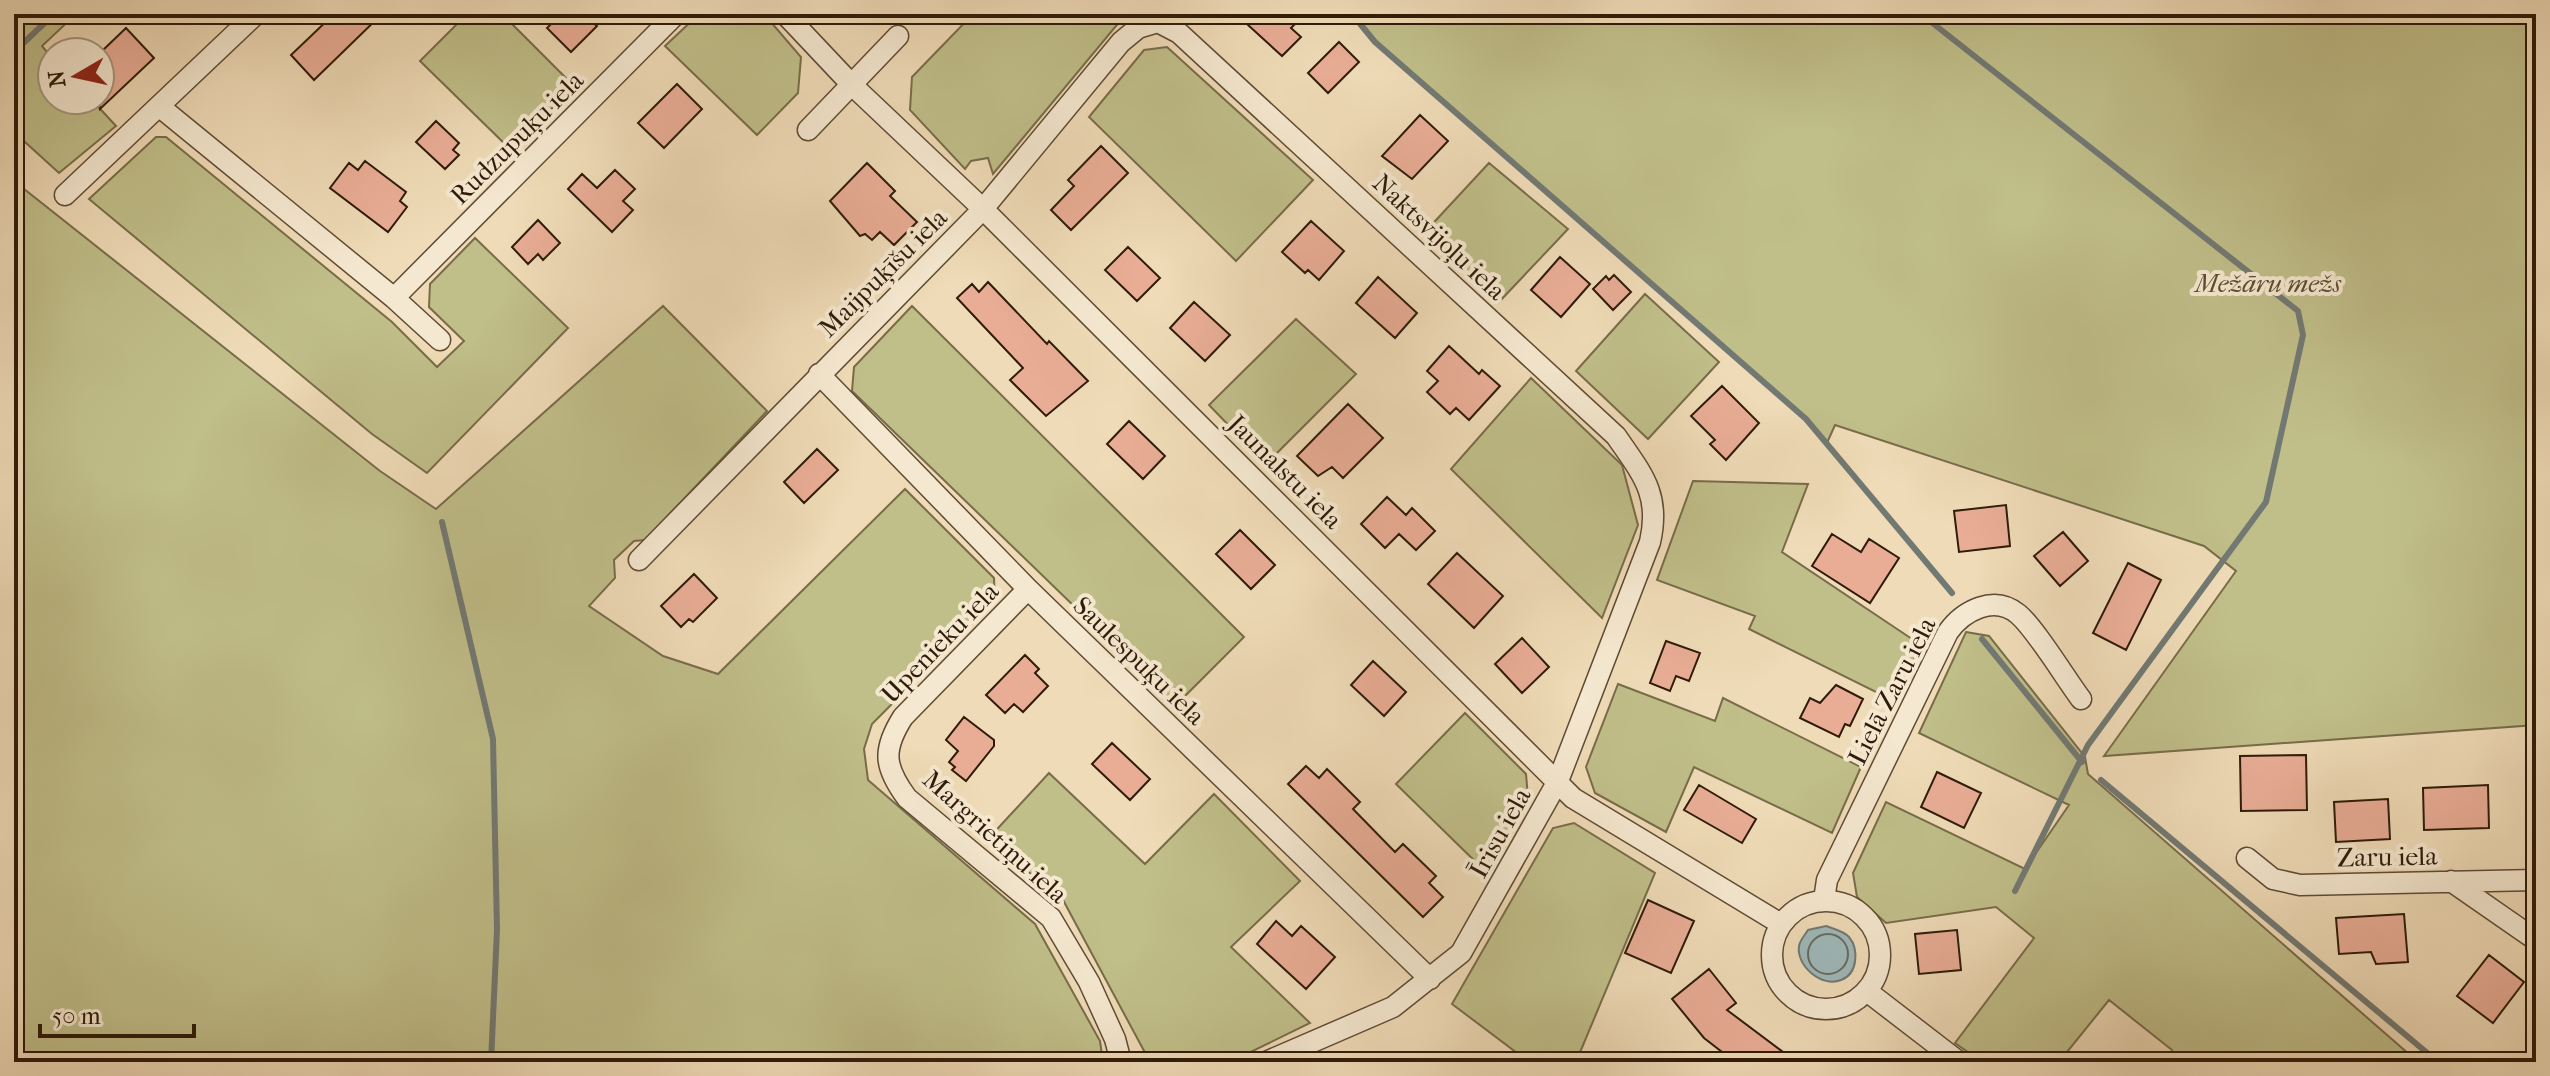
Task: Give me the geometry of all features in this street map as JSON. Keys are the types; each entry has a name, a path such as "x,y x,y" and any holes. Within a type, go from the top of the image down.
{"street":[{"path":"65,195 256,14"},
{"name":"Rudzupuķu iela","path":"394,298 676,14"},
{"name":"Jaunalstu iela","path":"785,14 852,85 983,209 1573,798 1781,924"},
{"name":"Maijpuķīšu iela","path":"639,560 983,209 1121,42 1155,18"},
{"name":"Naktsvijoļu iela","path":"1155,18 1179,33 1616,436 1651,487 1655,523"},
{"path":"808,130 898,36"},
{"path":"160,107 394,298 440,340"},
{"name":"Saulespuķu iela","path":"819,374 1028,589 1430,979"},
{"name":"Īrisu iela","path":"1266,1062 1393,1007 1461,953 1539,820 1558,781 1655,523"},
{"name":"Upenieku iela","path":"891,735 903,717 1028,589"},
{"name":"Lielā Zaru iela","path":"1824,900 1827,880 1948,632 1960,615 1983,606 2000,607 2017,613 2081,699"},
{"name":"Margrietiņu iela","path":"891,735 887,755 892,778 907,798 1051,918 1089,982 1115,1039 1121,1062"},
{"name":"Zaru iela","path":"2247,858 2273,879 2300,885 2536,880"},
{"path":"2451,881 2536,940"},
{"path":"1824,900 1849,905 1869,921 1880,944 1880,969 1868,992 1845,1007 1818,1010 1792,999 1776,977 1772,950 1781,924 1800,907 1824,900"},
{"path":"1868,992 1959,1062"}],"green space":[{"path":"31,14 76,14 53,36 36,36 36,116 107,116 116,126 59,173 14,132 14,30"},
{"path":"467,14 502,14 574,86 511,150 420,61"},
{"path":"699,14 764,14 801,57 798,93 757,135 665,46"},
{"path":"973,14 1120,14 1121,20 993,174 988,158 971,161 965,169 910,110 912,77"},
{"name":"Mežāru mežs","path":"1352,14 2536,14 2536,725 2104,756 2236,571 2204,546 1835,425 1827,443 1806,419 1375,42"},
{"path":"1167,47 1313,180 1236,261 1089,117 1144,50"},
{"path":"156,137 166,137 392,322 437,367 464,341 429,307 430,284 475,238 568,328 427,473 372,434 89,199"},
{"path":"1489,163 1568,229 1499,302 1424,233"},
{"path":"14,181 380,471 436,509 663,306 767,411 645,540 634,541 614,560 615,578 589,606 663,656 718,674 905,489 994,578 995,600 872,724 864,749 868,780 1035,924 1100,1041 1103,1062 14,1062"},
{"path":"1645,294 1719,362 1648,439 1576,371"},
{"path":"912,306 1244,637 1176,705 852,391 854,367"},
{"path":"1296,319 1356,374 1266,464 1209,405"},
{"path":"1531,378 1622,465 1638,525 1602,618 1451,469"},
{"path":"1693,481 1808,484 1782,552 1921,645 1894,701 1749,629 1755,616 1657,580"},
{"path":"1966,632 1989,636 2085,757 2088,774 2418,1062 2168,1062 2172,1050 2109,1000 2059,1062 1982,1062 1955,1043 2034,938 1996,907 1886,923 1857,897 1853,873 1886,802 2025,869 2069,805 1919,733"},
{"path":"1618,684 1715,721 1723,698 1861,767 1832,833 1694,767 1666,832 1595,793 1586,767"},
{"path":"1465,713 1526,774 1528,797 1487,873 1396,784"},
{"path":"1049,773 1145,864 1214,794 1300,881 1231,947 1310,1023 1230,1062 1150,1062 1063,900 988,839"},
{"path":"1574,823 1655,873 1576,1062 1529,1062 1452,1004 1553,828"}],"water":[{"path":"1826,926 1847,935 1855,954 1851,972 1834,982 1812,974 1799,954 1800,944 1808,930"}],"building":[{"path":"334,14 382,14 314,80 291,55"},
{"path":"561,14 602,14 593,23 597,26 571,52 547,28"},
{"path":"1236,14 1289,14 1297,22 1291,28 1301,37 1282,56"},
{"path":"126,28 154,58 116,94 116,38"},
{"path":"1339,42 1359,62 1328,93 1308,73"},
{"path":"677,84 702,109 664,148 638,123"},
{"path":"1420,115 1448,141 1412,179 1382,156"},
{"path":"436,121 459,143 453,150 459,155 445,169 416,142"},
{"path":"1101,146 1128,173 1071,230 1051,210 1074,186 1068,180"},
{"path":"365,161 406,192 400,201 407,207 388,232 330,188 349,163 358,170"},
{"path":"867,163 895,191 890,196 917,222 894,245 880,232 872,240 865,234 860,236 830,201"},
{"path":"615,170 635,189 623,201 633,210 612,232 568,189 582,174 597,188"},
{"path":"538,220 560,243 543,260 538,254 528,264 512,247"},
{"path":"1311,221 1344,251 1319,280 1308,270 1305,273 1282,252"},
{"path":"1128,247 1160,278 1137,301 1105,270"},
{"path":"1560,257 1590,284 1561,317 1531,290"},
{"path":"1614,275 1631,292 1613,310 1593,289 1606,276 1609,280"},
{"path":"1378,277 1417,313 1395,338 1356,303"},
{"path":"988,282 1047,344 1049,341 1088,381 1046,416 1010,380 1023,368 957,298 972,284 979,292"},
{"path":"1194,302 1230,335 1205,361 1170,328"},
{"path":"1449,346 1479,374 1482,370 1500,386 1469,420 1456,408 1450,414 1427,392 1438,381 1427,371"},
{"path":"1722,386 1759,423 1726,460 1710,444 1715,440 1691,416"},
{"path":"1348,404 1383,438 1343,478 1332,467 1318,476 1297,456"},
{"path":"1129,421 1165,456 1143,479 1107,444"},
{"path":"817,449 838,470 804,503 784,482"},
{"path":"1387,497 1406,515 1412,508 1435,531 1416,550 1399,534 1385,548 1361,524"},
{"path":"2006,505 2010,546 1959,552 1954,511"},
{"path":"1240,530 1275,565 1251,589 1216,554"},
{"path":"2063,532 2088,561 2060,586 2034,556"},
{"path":"1832,534 1861,552 1869,539 1899,558 1870,603 1812,566"},
{"path":"1457,553 1503,596 1474,628 1428,584"},
{"path":"2128,563 2161,580 2126,650 2093,633"},
{"path":"694,574 717,598 693,622 689,619 681,627 661,606"},
{"path":"1522,638 1549,667 1522,693 1495,664"},
{"path":"1666,641 1700,653 1689,681 1676,676 1670,691 1650,683"},
{"path":"1025,655 1039,669 1035,673 1048,686 1023,712 1014,704 1005,713 986,695"},
{"path":"1373,661 1406,692 1384,716 1351,685"},
{"path":"1836,685 1863,699 1850,726 1845,724 1839,737 1800,718 1810,698 1820,703"},
{"path":"964,717 994,740 994,746 966,781 952,770 955,767 949,762 958,751 946,740"},
{"path":"1112,743 1150,779 1130,800 1092,764"},
{"path":"2306,755 2307,810 2241,811 2240,756"},
{"path":"1306,766 1319,778 1327,769 1360,802 1353,809 1395,852 1403,844 1436,876 1429,883 1443,897 1423,917 1288,784"},
{"path":"1937,772 1981,793 1964,828 1921,807"},
{"path":"1699,785 1756,819 1742,843 1684,810"},
{"path":"2488,785 2489,828 2424,830 2423,788"},
{"path":"2388,799 2390,839 2336,842 2334,802"},
{"path":"1648,900 1694,921 1671,973 1625,953"},
{"path":"2404,914 2408,962 2376,964 2371,952 2339,954 2336,918"},
{"path":"1276,921 1292,936 1301,926 1335,957 1306,989 1257,944"},
{"path":"1957,930 1961,970 1919,974 1915,934"},
{"path":"2489,955 2524,982 2493,1023 2457,996"},
{"path":"1709,969 1736,1003 1727,1010 1783,1052 1775,1062 1735,1062 1704,1038 1672,999"}],"waterway":[{"path":"14,52 54,14"},
{"path":"1352,14 1375,42 1806,419 1952,593"},
{"path":"1921,14 2298,311 2303,335 2266,502 2088,745 2015,891"},
{"path":"442,522 493,739 497,930 491,1062"},
{"path":"1982,639 2082,762"},
{"path":"2101,780 2438,1062"}]}
